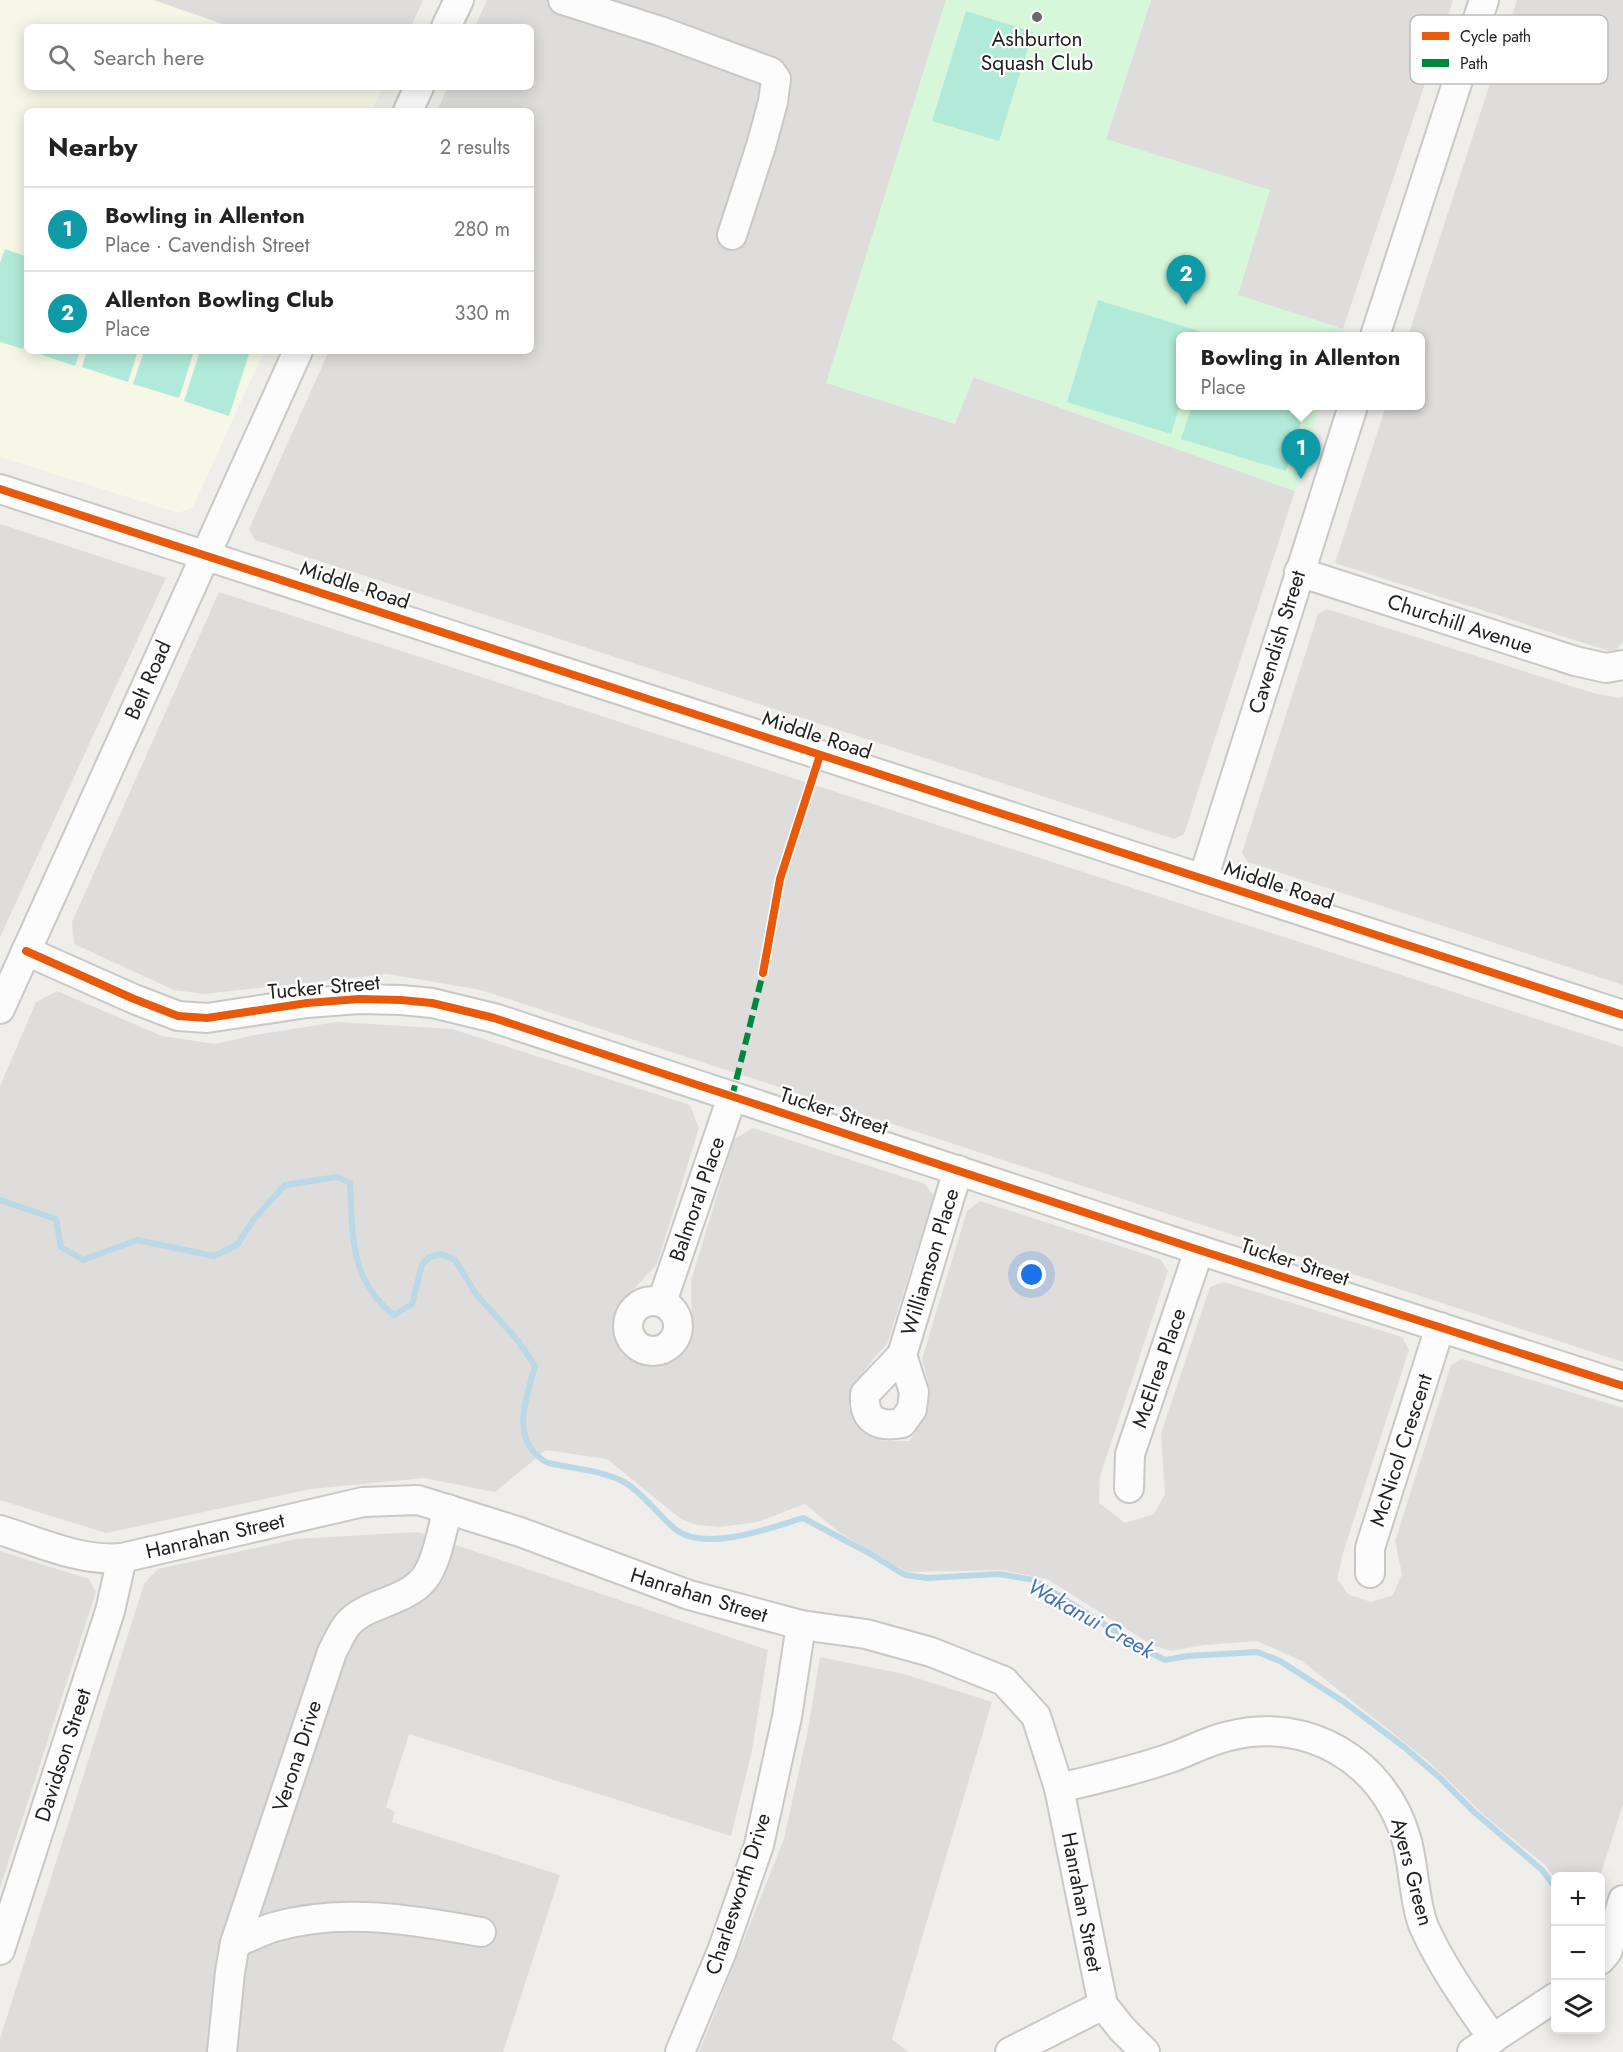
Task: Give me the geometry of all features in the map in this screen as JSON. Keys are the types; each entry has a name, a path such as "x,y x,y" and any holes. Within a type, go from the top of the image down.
{"street":[{"path":"447,24 459,0"},
{"path":"563,0 660,31 771,72 776,79 773,102 732,235"},
{"path":"1479,15 1484,0"},
{"path":"1376,332 1457,84"},
{"path":"409,108 418,90"},
{"name":"Belt Road","path":"0,1009 297,354"},
{"name":"Cavendish Street","path":"1203,879 1351,410"},
{"name":"Middle Road","path":"0,489 1623,1016"},
{"name":"Churchill Avenue","path":"1299,572 1586,664 1606,668 1623,665"},
{"name":"Tucker Street","path":"26,951 178,1016 207,1018 307,1003 359,999 432,1003 494,1018 1198,1250 1623,1386"},
{"name":"Balmoral Place","path":"662,1302 732,1096"},
{"name":"Williamson Place","path":"902,1355 958,1170"},
{"name":"McElrea Place","path":"1130,1488 1130,1454 1198,1250"},
{"name":"McNicol Crescent","path":"1370,1573 1370,1548 1440,1328"},
{"name":"Hanrahan Street","path":"0,1530 103,1560 122,1558 363,1502 418,1500 520,1532 689,1595 801,1625 866,1634 931,1652 1004,1681 1036,1716 1059,1788 1103,2005 1122,2029 1145,2052"},
{"name":"Verona Drive","path":"222,2052 235,1943 332,1652 349,1622 412,1590 425,1578 432,1564 448,1509"},
{"name":"Davidson Street","path":"0,1950 110,1611 122,1558"},
{"name":"Charlesworth Drive","path":"680,2052 722,1951 759,1845 787,1717 801,1625"},
{"name":"Ayers Green","path":"1059,1788 1106,1777 1172,1757 1229,1736 1277,1730 1323,1741 1361,1765 1379,1785 1395,1809 1406,1838 1423,1924 1456,1986 1483,2046"},
{"path":"1605,1950 1620,1909"},
{"path":"235,1943 274,1927 313,1919 365,1917 419,1920 481,1932"},
{"path":"1483,2046 1551,2000"},
{"path":"1010,2052 1103,2005"}],"shaded area":[{"path":"0,0 153,0 222,24 24,24 24,90 382,90 373,108 24,108 24,354 263,354 193,507 178,513 0,457"},
{"path":"153,0 423,0 412,24 222,24"},
{"path":"487,0 946,0 827,383 973,377 1295,491 1184,834 1174,839 255,540 249,529 328,354 534,354 534,108 438,108 447,90 534,90 534,24 476,24"},
{"path":"1151,0 1453,0 1448,15 1410,15 1410,84 1425,84 1343,329 1237,295 1106,139"},
{"path":"1517,0 1623,0 1623,642 1616,650 1609,651 1335,563 1385,410 1425,410 1425,332 1409,332 1490,84 1608,84 1608,15 1512,15"},
{"path":"0,524 166,578 0,937"},
{"path":"219,592 1623,1047 1623,1362 481,990 387,974 204,994 174,990 74,944 72,922"},
{"path":"1327,609 1593,693 1619,698 1623,696 1623,985 1248,862 1242,853 1318,614"},
{"path":"57,991 162,1036 215,1044 337,1022 452,1029 690,1105 699,1128 657,1264 625,1299 619,1311 617,1335 622,1347 639,1362 658,1364 677,1358 692,1339 691,1281 734,1139 753,1128 925,1184 934,1196 887,1344 849,1392 849,1410 870,1437 886,1441 910,1441 923,1416 930,1389 922,1359 967,1211 980,1201 1160,1259 1168,1271 1100,1476 1099,1503 1125,1523 1154,1514 1165,1494 1161,1434 1210,1287 1224,1282 1402,1337 1409,1350 1343,1553 1337,1579 1348,1594 1371,1602 1393,1595 1402,1574 1395,1541 1451,1365 1462,1359 1623,1408 1623,1805 1601,1872 1551,1873 1545,1865 1485,1816 1429,1762 1302,1661 1257,1641 1204,1645 1171,1651 1152,1645 1047,1579 1002,1570 907,1572 840,1533 805,1504 757,1522 720,1527 697,1525 681,1519 607,1459 546,1450 495,1492 424,1478 311,1489 106,1533 0,1500 0,1086 36,1002"},
{"path":"417,1532 768,1650 752,1750 731,1836 409,1734 386,1807 395,1812 392,1822 560,1875 503,2052 0,2052 0,2039 144,1584 158,1569 296,1539"},
{"path":"0,1551 89,1579 96,1592 0,1888"},
{"path":"820,1657 904,1674 992,1702 892,2039 908,2052 699,2052 784,1839 808,1730"}],"green space":[{"path":"946,0 1151,0 1106,139 1270,190 1238,295 1343,329 1342,332 1176,332 1176,410 1319,410 1295,491 974,377 955,424 826,383"},
{"path":"966,11 1033,32 999,141 932,121"},
{"path":"5,249 24,256 23,349 0,342 0,263"},
{"path":"1098,300 1202,332 1176,332 1176,410 1178,410 1171,434 1067,402"},
{"path":"39,354 79,354 75,366"},
{"path":"86,354 137,354 128,382 82,367"},
{"path":"143,354 193,354 179,398 133,384"},
{"path":"199,354 249,354 229,416 184,401"},
{"path":"1191,410 1305,410 1286,471 1181,439"}],"waterway":[{"name":"Wakanui Creek","path":"0,1200 56,1219 61,1247 83,1260 137,1240 214,1256 237,1245 254,1219 285,1185 337,1177 350,1183 353,1239 361,1271 379,1301 394,1315 412,1304 422,1265 429,1257 442,1254 455,1260 476,1294 519,1342 535,1366 524,1413 525,1436 530,1447 547,1463 597,1472 624,1482 637,1491 669,1524 688,1536 720,1539 756,1532 803,1518 905,1575 928,1578 999,1574 1034,1580 1145,1650 1165,1660 1188,1656 1257,1652 1280,1661 1344,1702 1404,1747 1439,1777 1473,1811 1542,1870 1551,1882"}],"marked path":[{"path":"732,1097 763,973"}],"cycle path":[{"path":"0,489 1623,1015"},
{"path":"763,973 780,879 820,755"},
{"path":"26,951 178,1016 207,1018 307,1003 359,999 432,1003 494,1018 1199,1250 1623,1386"}],"place":[{"name":"Ashburton Squash Club","path":"1037,17"},
{"name":"Allenton Bowling Club","path":"1186,305"},
{"name":"Bowling in Allenton","path":"1301,479"}]}
